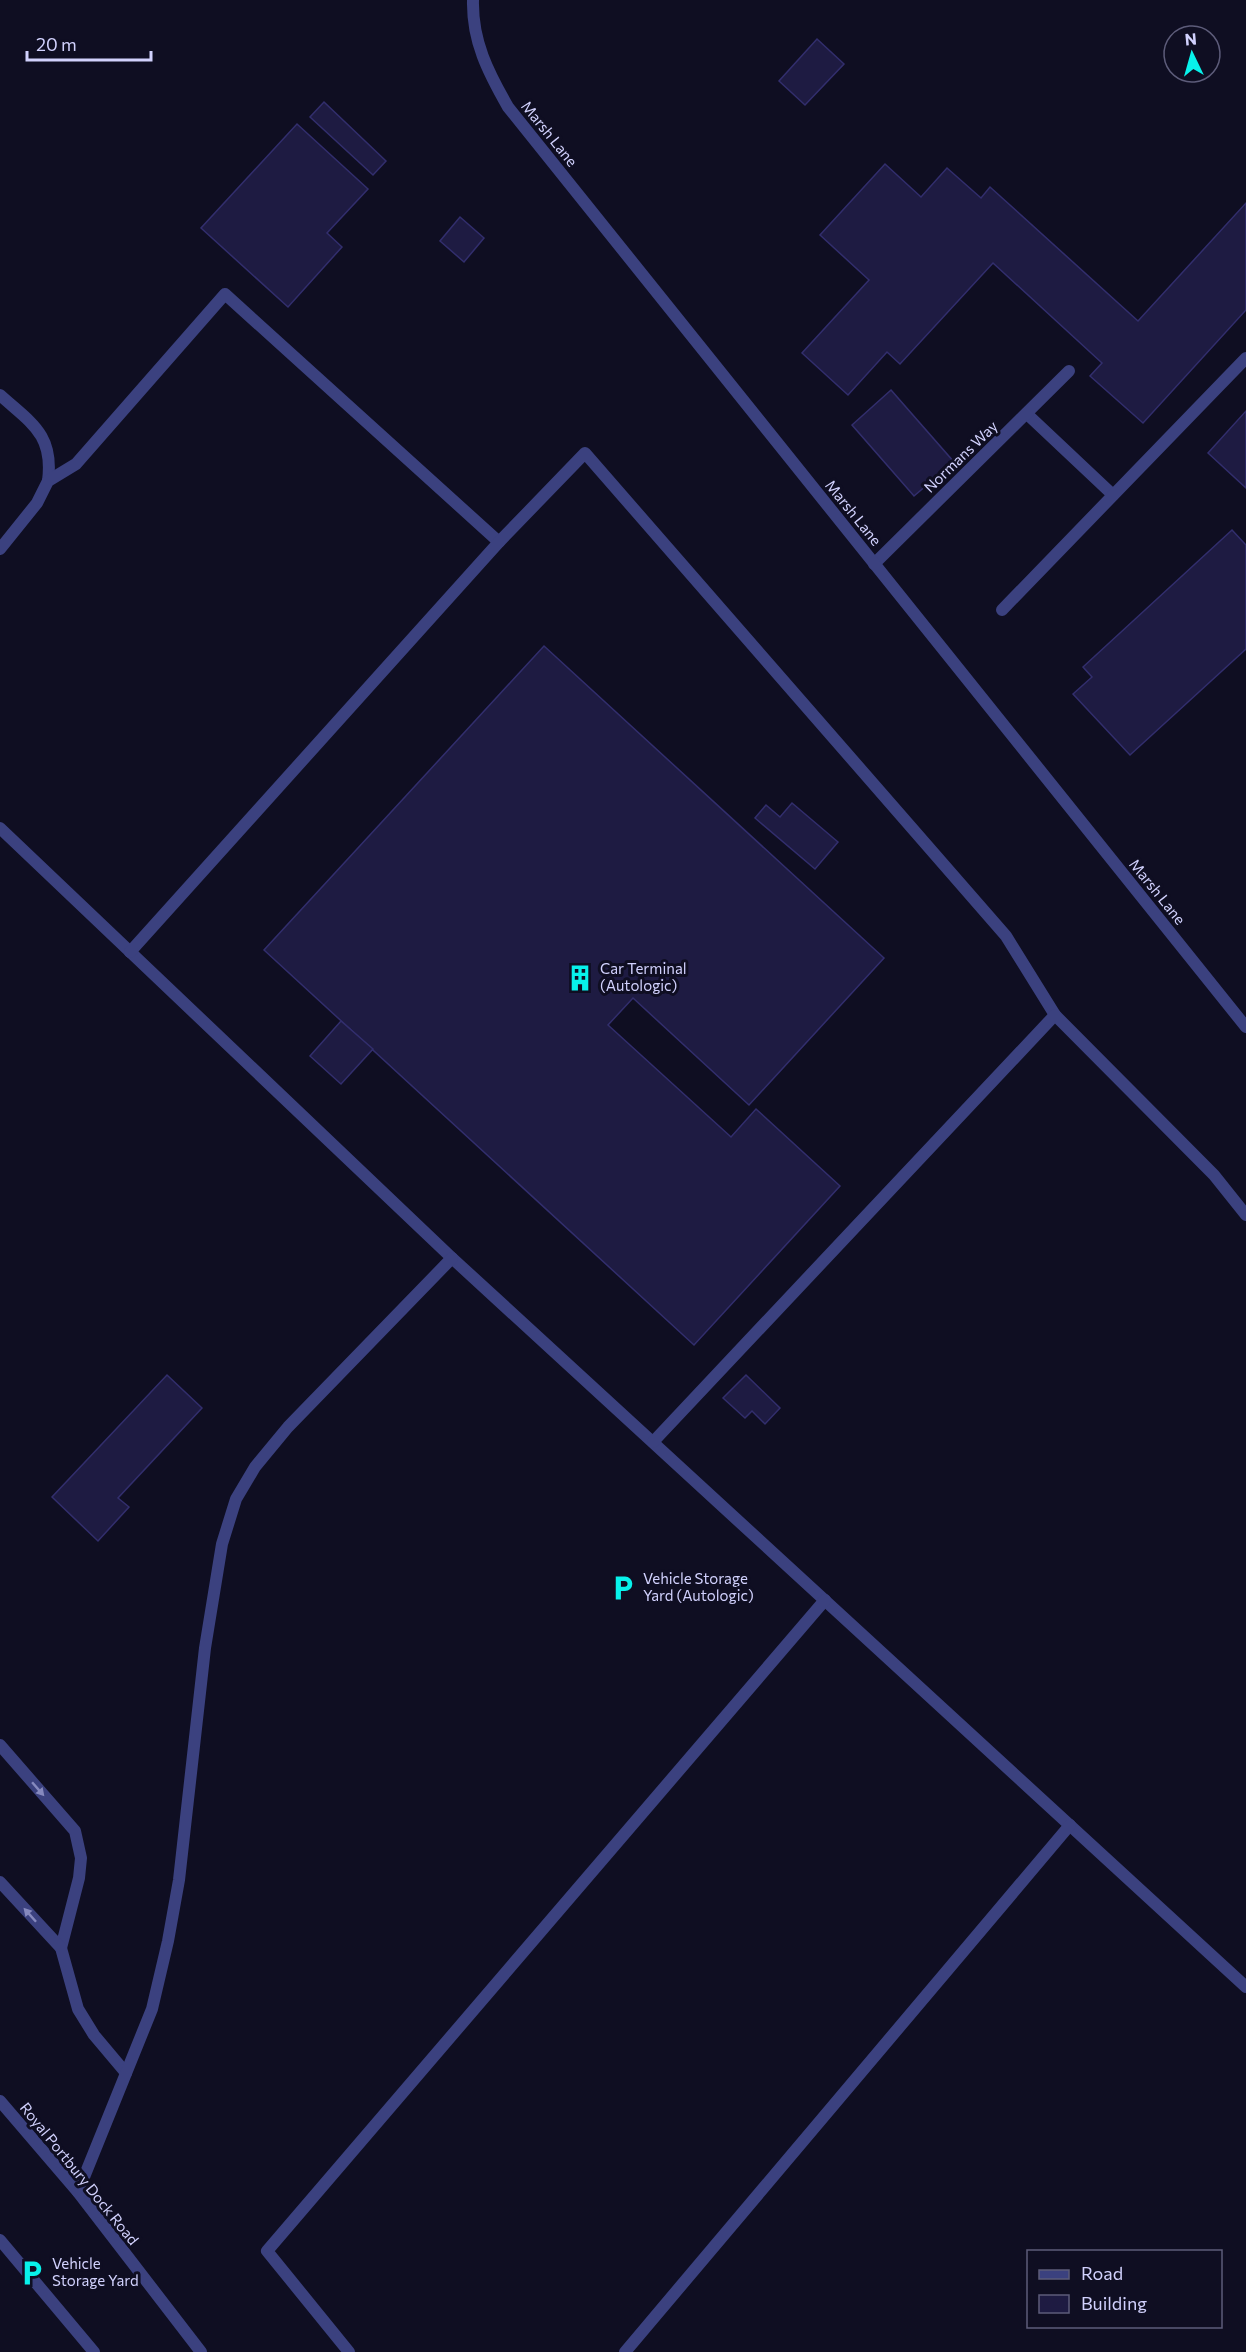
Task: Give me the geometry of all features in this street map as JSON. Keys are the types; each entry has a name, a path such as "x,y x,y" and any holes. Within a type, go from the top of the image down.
{"street":[{"name":"Marsh Lane","path":"473,0 474,32 480,53 508,107 1246,1028"},
{"path":"48,481 76,464 225,294 499,543"},
{"path":"1002,610 1246,358"},
{"name":"Normans Way","path":"874,564 1069,371"},
{"path":"0,395 35,427 45,442 50,459 48,481 37,503 0,549"},
{"path":"1028,414 1113,495"},
{"path":"130,952 499,543 585,453 1006,936 1055,1015 1214,1175 1246,1215"},
{"path":"0,828 452,1258 1246,1987"},
{"path":"653,1442 1055,1015"},
{"path":"78,2192 152,2009 168,1941 190,1793 205,1648 222,1544 236,1499 255,1467 288,1427 452,1258"},
{"path":"349,2352 267,2251 825,1600"},
{"path":"0,1745 75,1832 81,1858 79,1878 61,1948"},
{"path":"625,2352 1070,1825"},
{"path":"0,1882 61,1948 78,2009 94,2035 126,2073"},
{"name":"Royal Portbury Dock Road","path":"0,2101 78,2192 201,2352"},
{"path":"0,2240 94,2352"}],"building":[{"path":"817,39 844,64 805,105 779,81"},
{"path":"324,102 386,161 373,175 310,117"},
{"path":"297,124 368,189 327,233 342,247 288,307 201,228"},
{"path":"885,164 921,197 947,168 981,198 990,187 1138,321 1246,203 1246,310 1143,423 1090,376 1102,363 993,263 900,364 887,352 848,395 802,353 869,280 820,235"},
{"path":"460,217 484,238 464,262 440,241"},
{"path":"891,390 954,462 914,496 852,425"},
{"path":"1246,411 1246,488 1208,453"},
{"path":"1232,530 1246,545 1246,649 1130,755 1073,694 1092,677 1083,667"},
{"name":"Car Terminal (Autologic)","path":"544,646 884,958 749,1105 633,998 608,1025 731,1137 756,1109 840,1186 694,1345 264,950"},
{"path":"792,803 838,842 815,869 755,818 766,805 780,817"},
{"path":"341,1021 373,1049 341,1084 310,1056"},
{"path":"167,1375 202,1408 118,1498 129,1507 98,1541 52,1497"},
{"path":"746,1375 780,1408 765,1424 752,1411 745,1418 723,1398"}],"place":[{"name":"Car Terminal (Autologic)","path":"580,978"},
{"name":"Vehicle Storage Yard (Autologic)","path":"623,1588"},
{"name":"Vehicle Storage Yard","path":"32,2273"}]}
